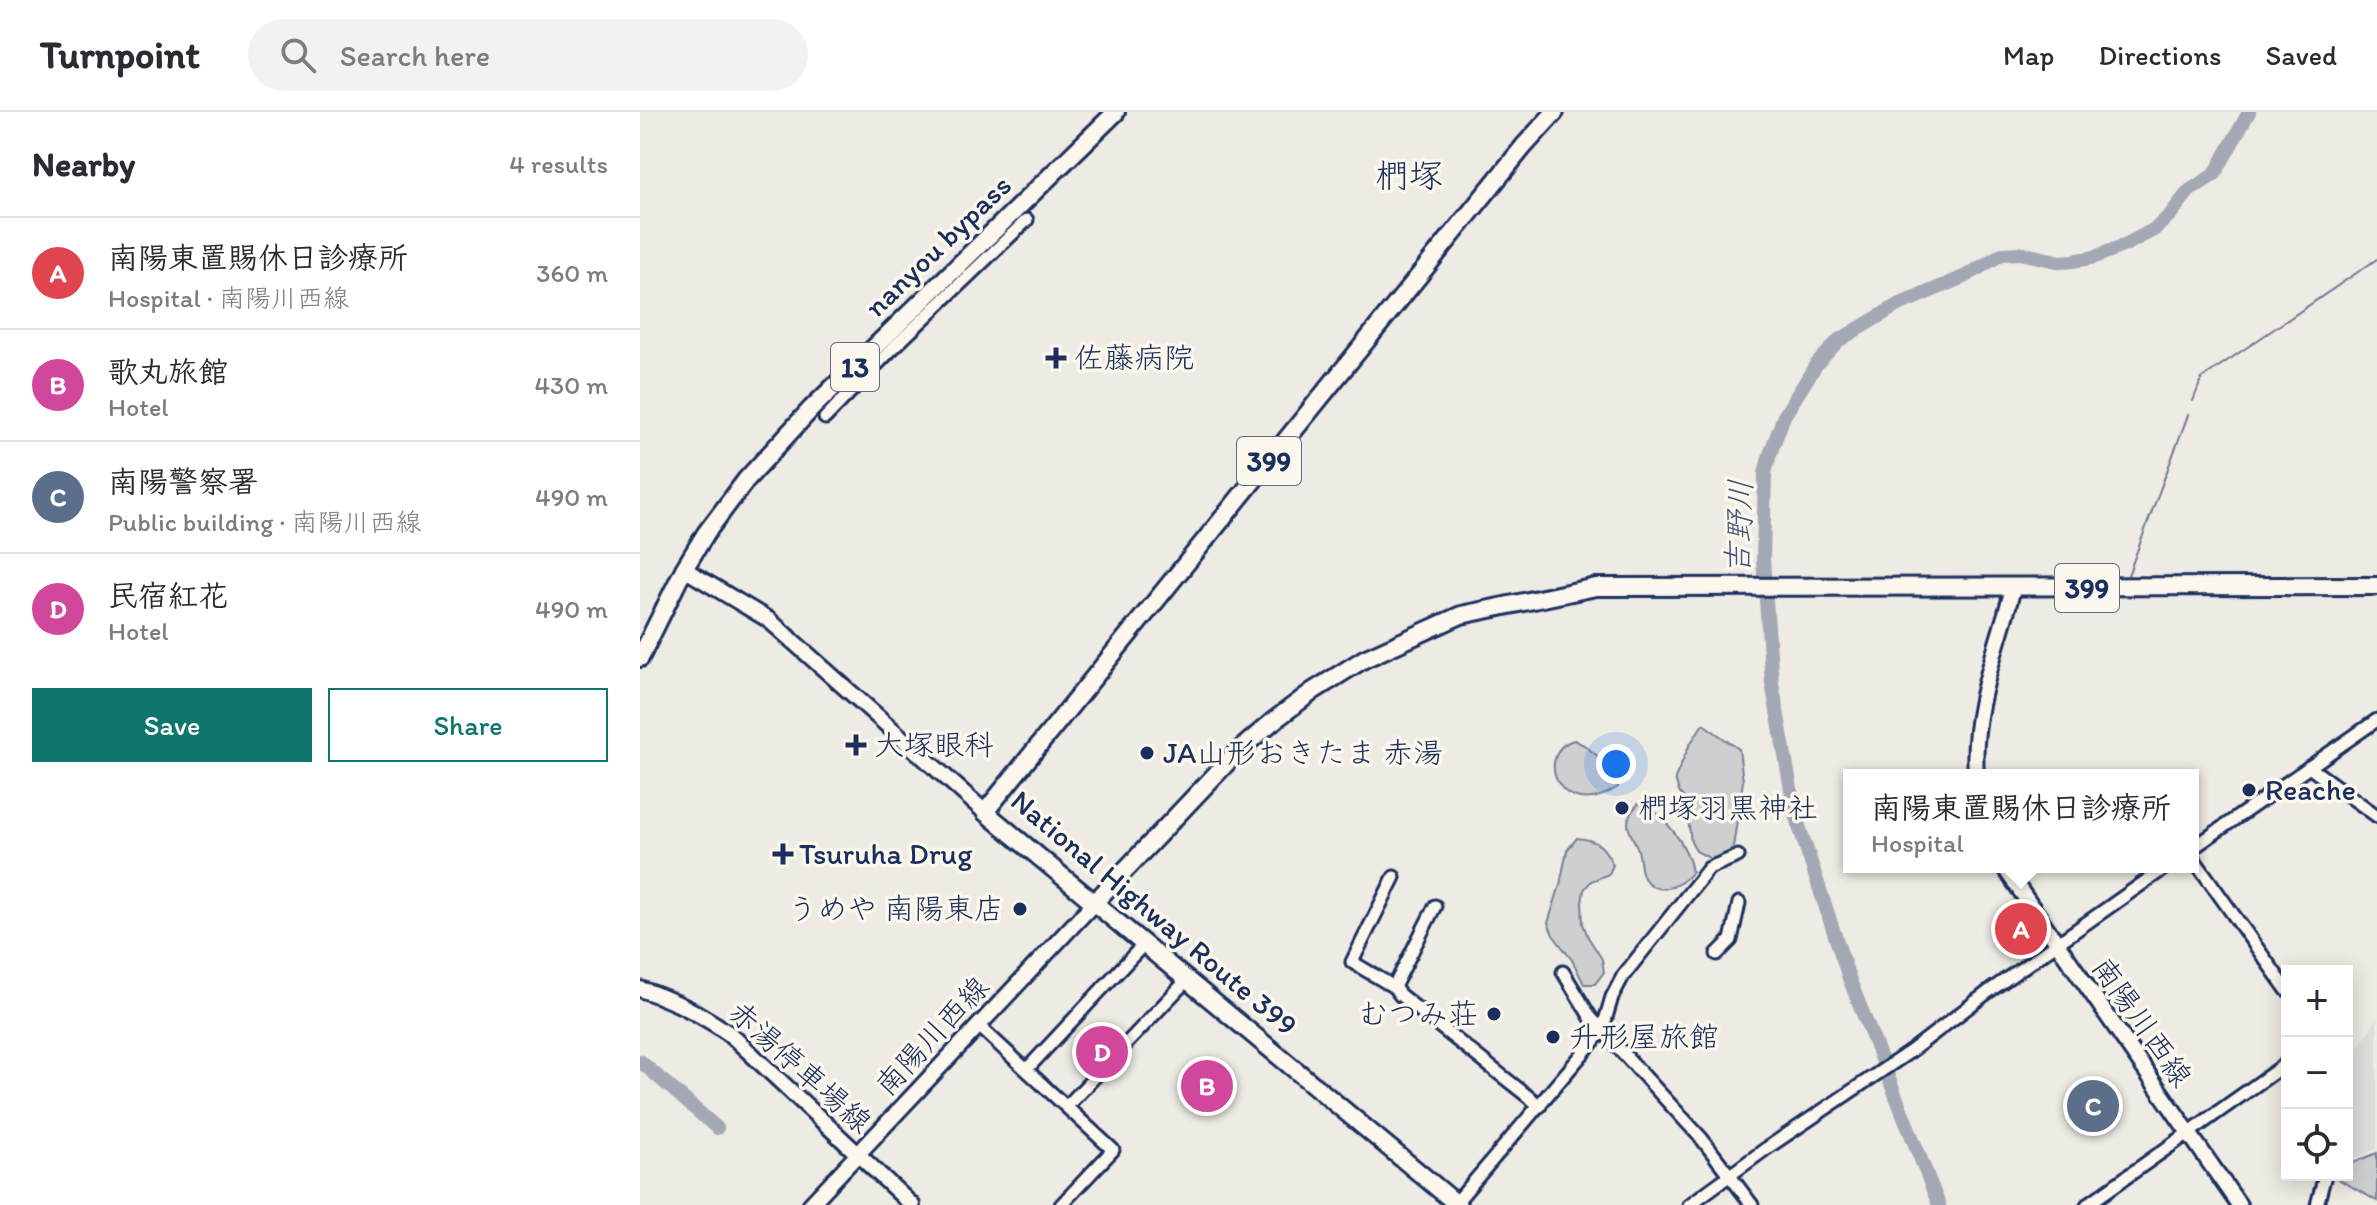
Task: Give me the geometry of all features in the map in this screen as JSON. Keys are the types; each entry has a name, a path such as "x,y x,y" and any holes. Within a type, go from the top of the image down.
{"highway":[{"name":"nanyou bypass","path":"640,658 684,569 706,533 746,480 811,409 1116,112"},
{"name":"National Highway Route 399","path":"1455,1204 985,812 1524,146 1555,112"},
{"name":"399","path":"1093,904 1236,753 1313,691 1397,642 1461,615 1596,587 2377,586"}],"main road":[{"path":"684,569 769,620 985,812"},
{"path":"1976,769 1978,715 2013,588"},
{"name":"南陽川西線","path":"2008,873 2239,1205"},
{"name":"南陽川西線","path":"810,1205 1093,904"},
{"name":"赤湯停車場線","path":"640,989 698,1012 731,1035 912,1205"}],"street":[{"path":"825,418 1027,220"},
{"path":"2199,844 2377,720"},
{"path":"2309,767 2377,816"},
{"path":"1455,1204 1602,1031 1612,997 1623,976 1709,868 1738,856"},
{"path":"2199,866 2281,982"},
{"path":"1689,1205 1911,1051 2157,873"},
{"path":"1394,877 1352,962 1394,987 1400,995 1540,1106"},
{"path":"1717,954 1731,940 1739,903"},
{"path":"1394,987 1435,906"},
{"path":"1028,1068 1143,945"},
{"path":"1563,972 1602,1031 1702,1139 1752,1205"},
{"path":"1067,1106 1186,981"},
{"path":"979,1026 1028,1068 1113,1150 1061,1205"},
{"path":"2087,1205 2281,1067"},
{"path":"2317,1205 2323,1181"}],"shaded area":[{"path":"1703,724 1739,749 1743,781 1733,847 1725,856 1711,859 1696,851 1691,842 1686,801 1679,792 1675,778"},
{"path":"1574,740 1616,771 1618,787 1597,797 1580,798 1567,793 1558,783 1554,770 1555,758 1562,747"},
{"path":"1641,801 1674,832 1690,862 1692,872 1682,882 1669,888 1649,884 1642,874 1628,823 1631,813"},
{"path":"1577,838 1600,845 1613,865 1609,874 1591,881 1584,890 1582,903 1583,924 1602,959 1604,972 1595,984 1584,984 1548,923 1567,850"},
{"path":"2377,1018 2377,1149 2353,1159 2353,1109 2353,1056"},
{"path":"2377,1153 2377,1201 2342,1181 2353,1181 2353,1163"}],"waterway":[{"name":"吉野川","path":"1939,1205 1849,978 1796,817 1772,683 1763,559 1765,473 1770,454 1784,416 1816,365 1838,341 1896,306 1966,276 2002,254 2020,253 2061,262 2073,261 2095,257 2155,229 2189,191 2215,174 2249,112"},
{"path":"2193,401 2202,378 2377,259"},
{"path":"2127,578 2188,415"},
{"path":"640,1061 717,1128"}],"place":[{"name":"佐藤病院","path":"1056,358"},
{"name":"大塚眼科","path":"856,745"},
{"name":"JA山形おきたま 赤湯","path":"1147,753"},
{"name":"Reache","path":"2249,790"},
{"name":"椚塚羽黒神社","path":"1622,808"},
{"name":"Tsuruha Drug","path":"783,854"},
{"name":"うめや 南陽東店","path":"1020,909"},
{"name":"南陽東置賜休日診療所","path":"2021,929"},
{"name":"むつみ荘","path":"1494,1014"},
{"name":"升形屋旅館","path":"1553,1037"},
{"name":"民宿紅花","path":"1102,1052"},
{"name":"歌丸旅館","path":"1207,1086"},
{"name":"南陽警察署","path":"2093,1106"}],"district":[{"name":"椚塚","path":"1409,175"}]}
